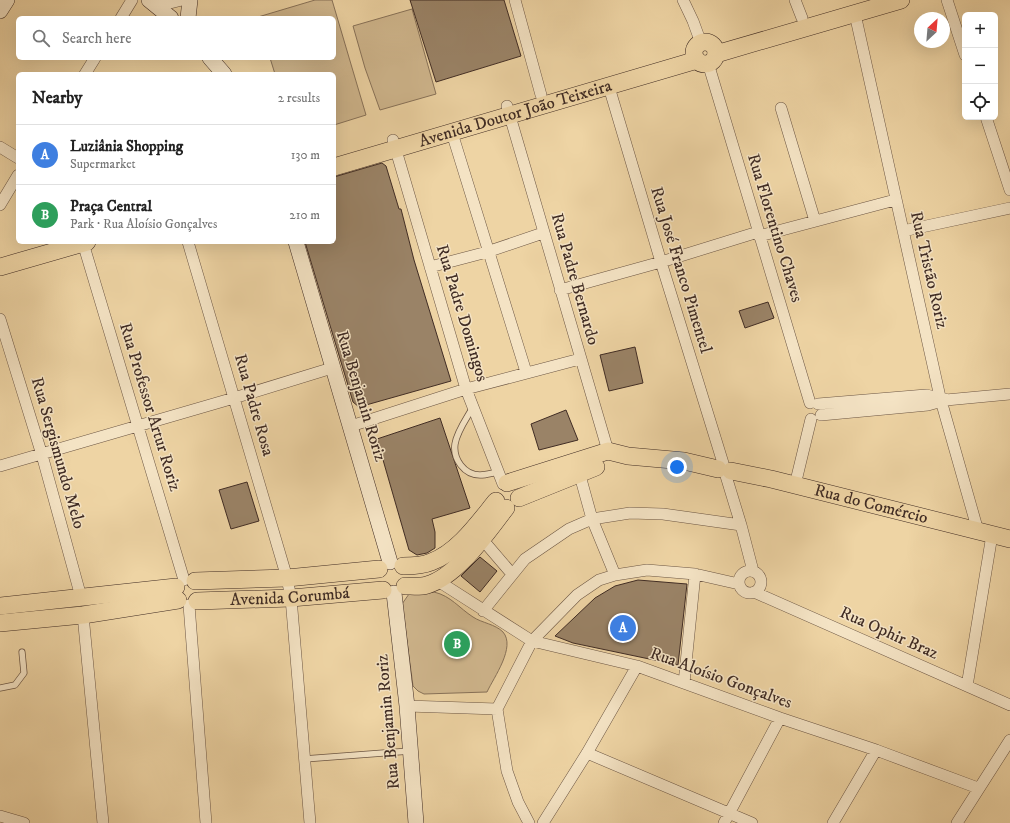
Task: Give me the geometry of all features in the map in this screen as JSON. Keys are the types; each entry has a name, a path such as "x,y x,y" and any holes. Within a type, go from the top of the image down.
{"main road":[{"name":"Avenida Doutor João Teixeira","path":"336,166 394,145 509,111 609,87 802,18 901,0"},
{"name":"Avenida Doutor João Teixeira","path":"336,159 452,133 509,111 542,95 705,53 859,7"},
{"path":"0,257 44,244"},
{"path":"0,267 81,244"},
{"path":"507,502 495,497 496,489 503,480 608,451"},
{"name":"Rua do Comércio","path":"608,451 628,456 684,461 795,485 1010,539"},
{"name":"Rua do Comércio","path":"507,502 579,472 628,456"},
{"name":"Avenida Corumbá","path":"0,623 84,615 186,592 287,578 430,563 443,557 507,502"},
{"name":"Avenida Corumbá","path":"0,606 81,597 186,592 290,598 425,586 438,581 452,571 482,539 507,502"},
{"path":"391,566 407,572 408,580 394,589 377,582 376,575 391,566"}],"street":[{"path":"0,11 7,0"},
{"path":"122,16 132,0"},
{"path":"153,3 182,0"},
{"path":"188,16 190,0"},
{"path":"516,0 542,95"},
{"name":"Rua Florentino Chaves","path":"683,0 705,53 759,234 815,410"},
{"path":"796,0 802,18"},
{"path":"947,0 963,48"},
{"path":"153,3 169,16"},
{"name":"Rua Tristão Roriz","path":"859,7 895,200 942,399 985,533"},
{"path":"86,72 94,60"},
{"path":"212,60 222,72"},
{"name":"Rua José Franco Pimentel","path":"609,87 741,525 753,571"},
{"path":"781,108 815,221"},
{"name":"Rua Padre Bernardo","path":"509,111 543,233 608,451"},
{"path":"987,120 1010,190"},
{"path":"452,133 526,372"},
{"name":"Rua Padre Domingos","path":"394,145 466,389 503,480"},
{"path":"0,147 16,157"},
{"path":"0,205 16,178"},
{"path":"560,290 759,234 895,200"},
{"path":"903,231 1010,208"},
{"path":"430,267 488,252 543,233"},
{"name":"Rua Professor Artur Roriz","path":"85,244 186,592 206,823"},
{"name":"Rua Padre Rosa","path":"189,244 287,578 290,598"},
{"name":"Rua Benjamin Roriz","path":"297,244 391,566"},
{"name":"Rua Sergismundo Melo","path":"0,319 42,455 81,597"},
{"path":"351,426 466,389 580,359"},
{"path":"0,466 42,455 332,368"},
{"path":"795,485 815,410 926,395 942,399 1010,394"},
{"path":"579,472 592,519 614,575"},
{"path":"483,611 525,559 569,529 592,519 630,513 663,514 741,525"},
{"path":"967,686 985,533"},
{"path":"482,539 512,574"},
{"path":"529,823 518,802 507,772 497,709 532,641 577,594 599,580 614,575 647,570 695,574 739,584 743,590 754,592 759,588 761,581 759,575 753,571 743,574 739,584"},
{"path":"684,683 695,574"},
{"name":"Rua Aloísio Gonçalves","path":"438,581 532,641 637,666 780,718 876,750 978,788"},
{"name":"Rua Benjamin Roriz","path":"394,589 407,706 416,823"},
{"name":"Rua Ophir Braz","path":"754,592 1010,705"},
{"path":"290,598 310,823"},
{"path":"84,615 104,823"},
{"path":"543,823 587,753 637,666"},
{"path":"407,706 497,709"},
{"path":"727,819 780,718"},
{"path":"957,823 1010,740"},
{"path":"833,823 876,750"},
{"path":"587,753 727,819 752,823"},
{"path":"0,816 24,823"}],"lane":[{"path":"473,407 458,435 455,445 458,462 472,474 503,480"},
{"path":"0,688 15,686 24,673 22,652"},
{"path":"304,759 410,751"}],"shaded area":[{"path":"315,0 332,0 366,115 336,124 336,72 274,72 271,60 336,60 336,16 261,16"},
{"path":"412,9 436,94 380,110 365,68 353,26"},
{"path":"434,592 445,596 468,614 500,629 503,632 506,638 507,646 505,654 499,670 487,692 424,694 413,686 402,604 409,594"}],"building":[{"path":"410,0 504,0 521,56 436,82"},
{"path":"382,163 386,166 399,209 401,209 414,260 451,381 359,407 353,402 306,244 336,244 336,176"},
{"path":"768,302 774,318 745,328 739,311"},
{"path":"635,347 643,383 609,391 600,355"},
{"path":"566,410 578,440 539,450 531,424"},
{"path":"440,418 470,508 432,519 435,532 435,548 427,553 417,555 409,550 377,439"},
{"path":"247,482 259,521 231,529 219,490"},
{"path":"480,557 497,571 480,592 461,576"},
{"path":"638,580 687,584 678,665 573,643 555,636 595,598 615,586"}],"place":[{"name":"Luziânia Shopping","path":"623,628"},
{"name":"Praça Central","path":"457,644"}]}
